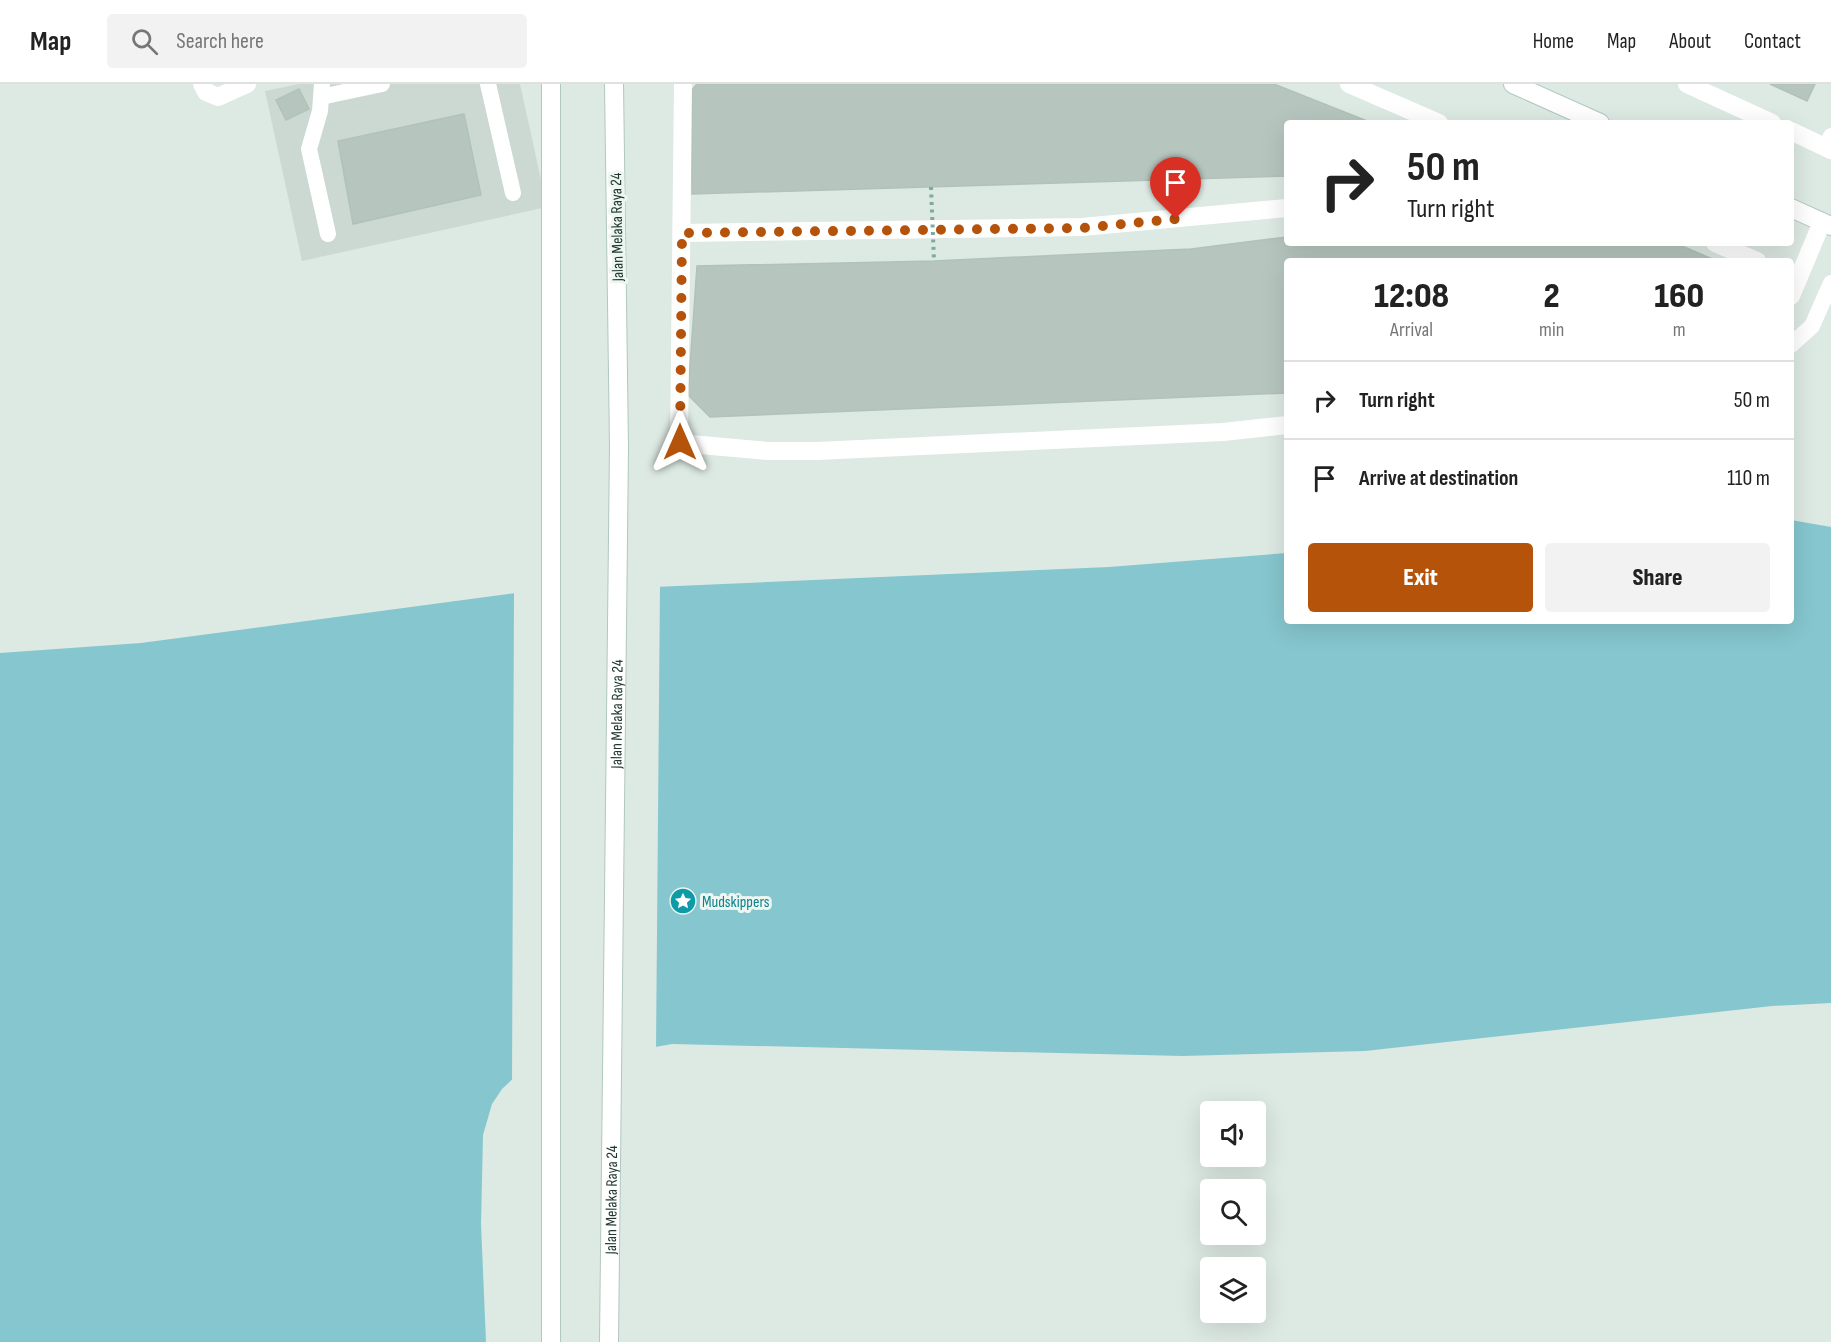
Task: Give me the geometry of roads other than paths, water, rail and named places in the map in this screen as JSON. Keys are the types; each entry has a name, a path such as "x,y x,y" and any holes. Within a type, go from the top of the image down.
{"street":[{"path":"202,84 206,92 218,97 247,84"},
{"path":"551,84 553,1167 551,1342"},
{"name":"Jalan Melaka Raya 24","path":"609,1342 619,447 614,84"},
{"path":"683,84 680,442 768,451 817,451 1222,432 1284,425"},
{"path":"1349,84 1432,120"},
{"path":"1513,84 1593,120"},
{"path":"1687,84 1765,120"},
{"path":"1794,133 1829,144"},
{"path":"682,233 1082,228 1284,208"},
{"path":"1794,209 1827,224 1795,278"},
{"path":"1722,246 1749,258"}],"lane":[{"path":"328,234 309,149 321,91 382,84"},
{"path":"488,84 513,193"},
{"path":"1794,342 1812,326 1831,283"}],"water":[{"path":"1794,521 1831,527 1831,1003 1772,1006 1365,1051 1183,1056 672,1044 521,1071 502,1089 492,1104 483,1135 481,1224 486,1342 0,1342 0,653 141,643 516,593 1109,567 1284,553 1284,624 1794,624"}],"place":[{"name":"Mudskippers","path":"683,901"}]}
